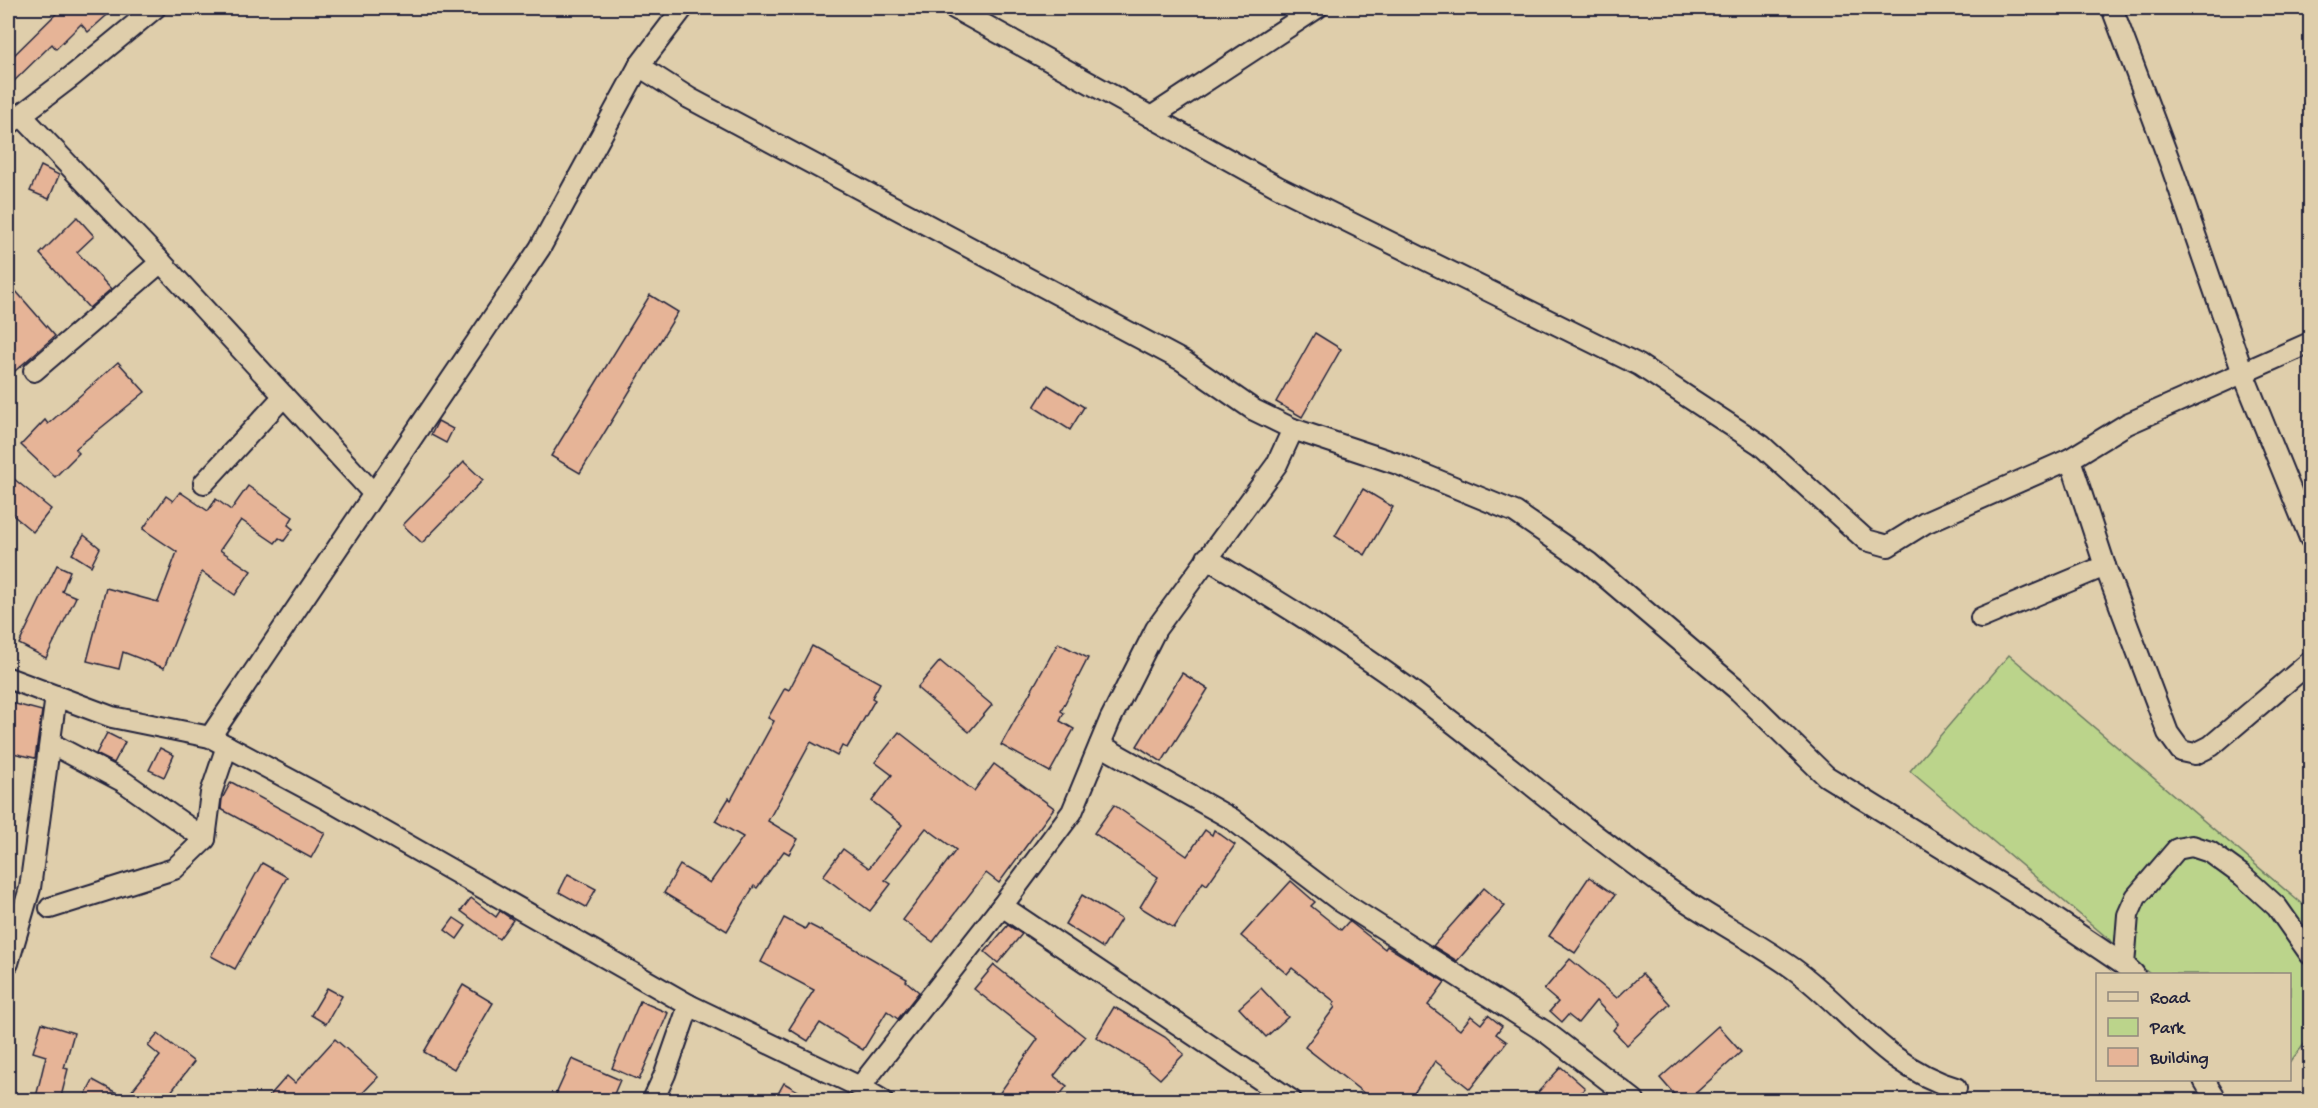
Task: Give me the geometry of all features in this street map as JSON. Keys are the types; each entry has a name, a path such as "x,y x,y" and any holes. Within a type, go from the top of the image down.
{"street":[{"path":"155,8 14,120 161,262 374,494"},
{"path":"50,908 174,869 205,839 218,741 374,494 540,248 639,66 683,8"},
{"path":"954,8 1278,188 1639,365 1761,445 1866,540 1887,546 1925,523 2070,459 2127,424 2310,343"},
{"path":"1151,117 1317,8"},
{"path":"2112,8 2172,168 2243,374 2310,538"},
{"path":"639,66 689,98 1183,361 1254,410 1293,429 1398,464 1515,512 1590,563 1739,691 1826,776 2044,910 2129,970"},
{"path":"34,371 161,262"},
{"path":"204,483 284,396"},
{"path":"860,1087 1002,906 1072,812 1100,746 1156,629 1277,464 1293,429"},
{"path":"2070,459 2105,566 2168,733 2175,745 2186,753 2195,754 2211,746 2310,662"},
{"path":"1207,558 1326,631 1406,687 1519,777 1676,894 1795,970 1886,1051 1937,1082 1956,1088"},
{"path":"1981,618 2105,566"},
{"path":"8,678 112,717 218,741 330,801 689,1005 860,1087 882,1101"},
{"path":"8,963 30,888 56,696"},
{"path":"50,742 124,782 205,839"},
{"path":"1100,746 1232,819 1340,902 1547,1033 1634,1101"},
{"path":"2129,970 2128,915 2136,897 2177,849 2192,846 2210,852 2243,876 2277,907 2310,954"},
{"path":"1002,906 1291,1101"},
{"path":"653,1101 689,1005"},
{"path":"2205,1081 2216,1101"}],"green space":[{"path":"2009,655 2310,911 2310,1037 2291,1061 2291,973 2149,973 1910,771"}],"building":[{"path":"62,8 115,8 88,32 81,24 56,49 52,44 8,87 8,61"},
{"path":"41,166 59,175 49,199 30,191"},
{"path":"77,217 94,236 77,252 111,289 89,308 40,254"},
{"path":"8,282 55,336 8,377"},
{"path":"650,295 678,312 580,473 551,456"},
{"path":"1315,333 1341,349 1302,417 1276,402"},
{"path":"118,362 145,392 75,449 79,453 55,477 21,445 45,420 48,424"},
{"path":"1048,385 1084,407 1070,430 1034,407"},
{"path":"438,421 453,429 446,443 431,435"},
{"path":"464,462 483,480 422,543 403,525"},
{"path":"8,474 51,509 33,532 8,511"},
{"path":"248,486 293,517 288,525 293,529 284,541 279,538 275,543 241,520 220,550 251,571 235,595 202,572 164,668 123,652 119,669 87,661 106,588 158,602 177,552 143,529 166,496 173,501 180,492 208,511 216,499 231,510"},
{"path":"1363,489 1393,507 1365,555 1335,536"},
{"path":"84,535 100,548 91,566 72,554"},
{"path":"57,565 70,571 62,591 76,597 46,658 19,644"},
{"path":"1058,643 1088,658 1061,711 1064,713 1060,721 1074,729 1050,772 1001,745"},
{"path":"812,646 880,683 872,698 875,700 847,748 842,746 837,756 811,742 768,821 798,839 789,854 784,851 757,888 754,886 727,931 664,893 680,865 710,883 743,837 715,821 729,798 731,800 774,721 768,718 785,688 789,690"},
{"path":"940,661 992,705 969,732 917,688"},
{"path":"1182,673 1208,689 1162,762 1137,746"},
{"path":"8,702 42,711 35,758 8,752"},
{"path":"899,732 974,791 994,764 1054,808 999,883 986,873 933,942 903,920 956,850 926,828 885,880 891,884 870,911 823,876 843,849 869,868 902,825 872,801 892,775 875,762"},
{"path":"107,733 125,742 114,763 96,754"},
{"path":"160,748 174,755 164,777 149,770"},
{"path":"231,782 325,833 311,858 221,809 222,799"},
{"path":"1114,805 1187,856 1205,830 1212,835 1214,830 1235,845 1207,885 1203,882 1174,928 1140,907 1158,877 1094,833"},
{"path":"262,863 287,877 235,969 211,956"},
{"path":"568,874 596,889 586,907 559,892"},
{"path":"1589,877 1615,895 1575,953 1549,936"},
{"path":"1291,881 1315,902 1311,906 1341,930 1349,921 1385,949 1387,946 1445,982 1428,1005 1460,1030 1471,1016 1481,1024 1488,1015 1502,1026 1496,1034 1507,1042 1470,1089 1435,1061 1409,1101 1374,1101 1305,1047 1335,1007 1333,1005 1335,1002 1292,968 1287,974 1241,936"},
{"path":"1484,888 1505,906 1457,961 1433,946"},
{"path":"1082,895 1121,919 1103,948 1065,924"},
{"path":"471,898 496,917 500,911 513,920 499,939 461,911"},
{"path":"454,918 466,926 457,939 445,930"},
{"path":"784,918 805,929 808,924 845,943 907,979 906,981 919,992 898,1019 887,1011 863,1050 820,1023 808,1041 789,1029 814,990 761,962"},
{"path":"1008,925 1022,934 998,963 985,952"},
{"path":"1570,959 1617,998 1642,974 1670,1004 1627,1045 1613,1030 1618,1024 1596,1001 1578,1023 1568,1015 1562,1022 1550,1011 1558,1002 1544,990"},
{"path":"994,965 1085,1037 1054,1076 1067,1086 1055,1101 994,1101 1038,1039 974,989"},
{"path":"463,985 493,1003 454,1069 424,1052"},
{"path":"327,988 342,996 326,1024 311,1015"},
{"path":"1261,988 1288,1017 1266,1037 1239,1008"},
{"path":"640,1001 668,1013 639,1080 612,1068"},
{"path":"1114,1007 1165,1037 1184,1054 1160,1079 1146,1067 1096,1037"},
{"path":"42,1023 74,1033 64,1068 68,1069 60,1101 35,1101 46,1056 33,1052"},
{"path":"1718,1026 1741,1052 1687,1101 1680,1101 1660,1078"},
{"path":"158,1034 194,1062 164,1101 82,1101 93,1080 126,1098 160,1056 148,1046"},
{"path":"335,1039 378,1077 355,1101 265,1101 287,1076 295,1083"},
{"path":"572,1059 620,1080 611,1101 553,1101"},
{"path":"1561,1067 1585,1088 1574,1101 1530,1101"},
{"path":"784,1083 815,1101 774,1101"}]}
